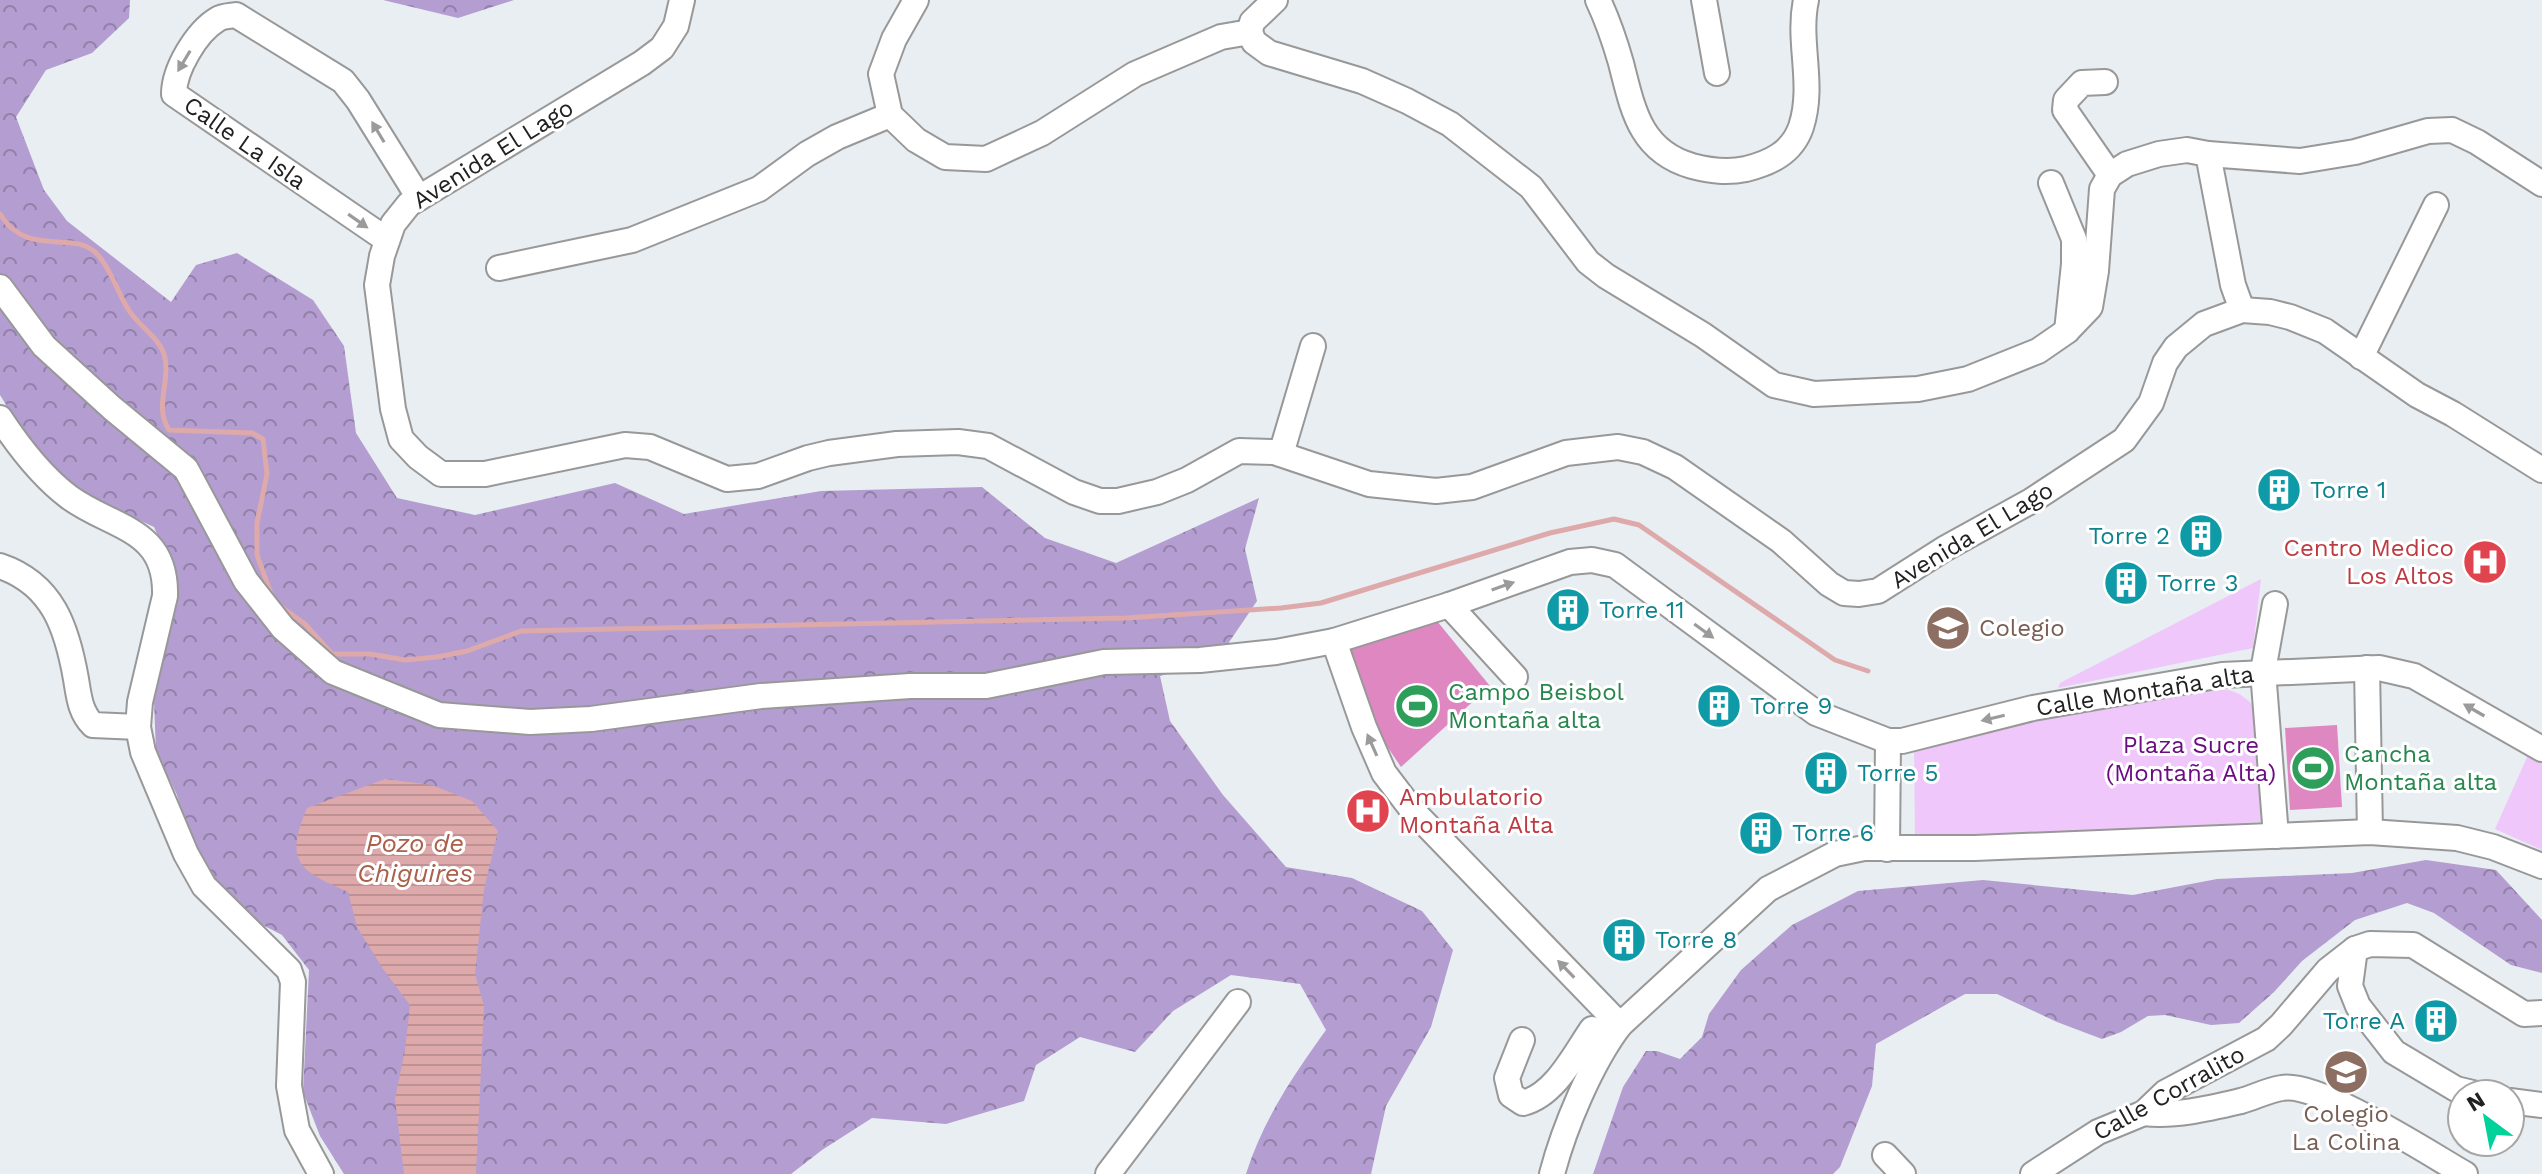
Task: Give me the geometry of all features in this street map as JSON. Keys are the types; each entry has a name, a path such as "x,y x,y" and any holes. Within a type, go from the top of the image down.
{"street":[{"name":"Avenida El Lago","path":"682,0 676,26 662,48 409,204 393,224 382,256 377,285 393,409 401,439 441,474 485,474 625,445 650,447 727,479 758,476 829,453 897,444 958,442 988,446 1074,492 1100,501 1118,501 1157,492 1187,480 1239,451 1281,454 1369,484 1436,491 1472,487 1566,453 1618,447 1643,452 1675,467 1770,533 1829,584 1844,593 1859,594 1878,591 1944,549 2031,501 2124,440 2151,403 2165,363 2176,347 2204,324 2242,310 2290,317 2325,331 2417,395 2542,470"},
{"path":"916,0 894,39 881,74 890,115 916,140 945,157 986,159 1042,133 1135,74 1221,37 1250,32"},
{"path":"1275,0 1252,22 1250,32 1254,42 1269,53 1362,81 1450,124 1531,187 1588,262 1606,276 1703,335 1774,385 1814,394 1918,389 1968,379 2038,351 2067,331 2090,307 2102,189 2110,175 2127,164 2159,154 2187,150 2300,161 2355,152 2428,131 2452,130 2477,142 2542,184"},
{"path":"1598,0 1640,128 1669,157 1704,170 1731,173 1780,157 1801,128 1808,71 1803,13 1806,0"},
{"path":"1704,0 1717,73"},
{"name":"Calle La Isla","path":"387,240 174,94 174,78 205,30 219,18 236,15 343,81 419,198"},
{"path":"2105,82 2082,83 2066,100 2065,110 2110,175"},
{"path":"499,268 632,240 759,189 817,148 890,115"},
{"path":"2208,154 2233,285 2242,310"},
{"path":"2051,183 2074,239 2067,331"},
{"path":"2361,357 2436,205"},
{"path":"0,287 44,346 186,469 246,581 283,628 333,672 439,715 545,721 591,719 761,696 910,686 986,686 1104,662 1200,660 1276,652 1334,641 1570,562 1592,560 1615,565 1816,713 1888,741 1887,849"},
{"path":"1281,454 1313,346"},
{"path":"0,418 32,463 70,498 141,535 157,553 166,579 165,596 140,702 138,727 143,752 186,854 204,886 289,970 293,982 289,1086 297,1130 321,1174"},
{"path":"0,566 15,571 45,593 62,621 82,714 93,725 138,727"},
{"path":"2275,604 2263,671 2276,836"},
{"path":"1449,605 1515,677"},
{"path":"1334,641 1364,727 1384,773 1413,811 1614,1033"},
{"path":"2367,668 2370,832"},
{"name":"Calle Montaña alta","path":"1888,741 1902,741 2033,708 2222,675 2379,668 2414,676 2542,749"},
{"path":"1552,1174 1587,1082 1614,1033 1768,889 1835,854 1864,848 1975,848 2370,832 2457,838 2493,847 2542,866"},
{"path":"2446,1083 2394,1052 2358,1006 2350,986 2355,949 2380,943 2413,945 2524,1014 2542,1013"},
{"name":"Calle Corralito","path":"2033,1174 2098,1132 2144,1113 2166,1092 2266,1039 2328,970 2355,949"},
{"path":"1108,1174 1238,1002"},
{"path":"1522,1040 1507,1078 1511,1095 1523,1103 1535,1100 1552,1086 1592,1029 1614,1033"},
{"path":"2144,1113 2158,1115 2194,1110 2241,1101 2286,1087 2317,1094 2357,1112 2465,1174"},
{"path":"1885,1155 1903,1174"}],"green space":[{"path":"0,0 130,0 129,18 92,53 46,70 16,117 44,190 67,221 171,302 196,265 237,253 313,300 344,346 356,433 397,498 475,515 615,483 684,514 821,491 982,487 1045,538 1116,563 1259,498 1245,549 1257,601 1217,660 1160,676 1170,721 1223,795 1286,867 1352,878 1422,911 1453,950 1431,1027 1386,1106 1371,1174 1246,1174 1270,1117 1326,1030 1300,984 1231,975 1173,1011 1135,1052 1080,1037 1036,1065 1024,1101 946,1124 872,1118 791,1174 344,1174 320,1136 303,1092 309,970 282,935 255,921 223,892 191,846 177,795 156,752 154,702 171,623 175,571 154,527 100,500 61,475 31,441 0,395"},
{"path":"383,0 514,0 458,18"},
{"path":"2261,579 2253,648 2058,688 2060,683"},
{"name":"Plaza Sucre (Montaña Alta)","path":"2208,689 2233,691 2253,705 2261,822 1915,841 1914,739"},
{"path":"2528,755 2542,761 2542,850 2495,829"},
{"path":"2426,860 2496,870 2542,920 2542,973 2511,965 2434,913 2407,903 2355,920 2302,961 2274,992 2239,1023 2211,1025 2165,1015 2148,1016 2102,1039 1997,994 1965,994 1876,1044 1872,1086 1840,1167 1833,1174 1593,1174 1623,1087 1646,1051 1657,1051 1680,1059 1702,1037 1709,1014 1741,970 1792,925 1858,891 1983,880 2133,895 2217,879 2352,873"}],"shaded area":[{"name":"Campo Beisbol Montaña alta","path":"1428,610 1490,686 1401,767 1374,727 1346,640"},
{"name":"Cancha Montaña alta","path":"2337,725 2342,807 2290,810 2285,728"}],"water":[{"name":"Pozo de Chiguires","path":"385,779 432,785 472,801 498,831 484,889 475,974 484,1006 476,1174 404,1174 395,1099 410,1005 357,927 348,892 307,870 297,853 300,826 307,808"}],"waterway":[{"path":"0,214 11,228 24,236 77,244 88,247 98,255 128,309 163,351 166,368 162,404 169,430 252,433 263,439 267,474 257,523 257,555 273,599"},
{"path":"280,606 305,624 332,654 370,654 405,660 467,651 521,631 1126,618 1281,608 1321,603 1550,533 1614,519 1639,525 1835,660 1868,671"}],"place":[{"name":"Torre 1","path":"2279,490"},
{"name":"Torre 2","path":"2201,536"},
{"name":"Centro Medico Los Altos","path":"2485,562"},
{"name":"Torre 3","path":"2126,583"},
{"name":"Torre 11","path":"1568,610"},
{"name":"Colegio","path":"1948,628"},
{"name":"Campo Beisbol Montaña alta","path":"1417,706"},
{"name":"Torre 9","path":"1719,706"},
{"name":"Cancha Montaña alta","path":"2313,768"},
{"name":"Torre 5","path":"1826,773"},
{"name":"Ambulatorio Montaña Alta","path":"1368,811"},
{"name":"Torre 6","path":"1761,833"},
{"name":"Torre 8","path":"1624,940"},
{"name":"Torre A","path":"2436,1021"},
{"name":"Colegio La Colina","path":"2346,1072"}]}
